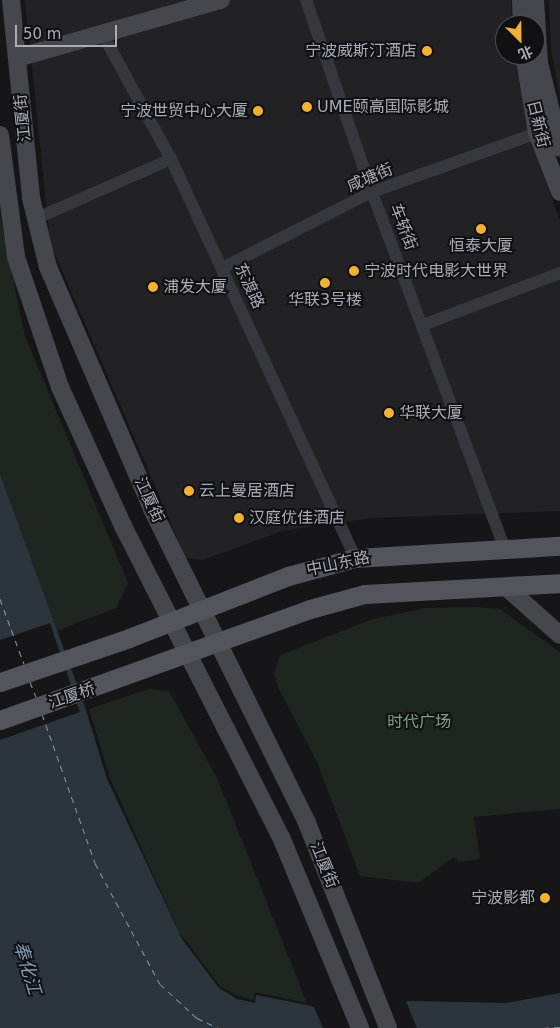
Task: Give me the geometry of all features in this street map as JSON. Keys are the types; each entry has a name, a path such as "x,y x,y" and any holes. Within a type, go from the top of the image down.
{"main road":[{"name":"江厦街","path":"11,0 35,219 48,266 98,385 201,609 307,823 388,1028"},
{"path":"17,58 221,0"},
{"path":"521,0 522,15"},
{"name":"日新街","path":"535,0 539,63 560,147"},
{"name":"日新街","path":"526,65 537,133 560,192"},
{"name":"江厦街","path":"0,135 16,257 37,328 123,526 281,837 360,1028"},
{"name":"中山东路","path":"0,682 129,638 288,576 355,558 560,546"},
{"path":"188,654 217,642 365,594 560,583"},
{"path":"506,587 560,635"},
{"name":"江厦桥","path":"0,720 188,654"}],"street":[{"name":"车轿街","path":"306,0 372,192 505,549"},
{"name":"东渡路","path":"102,33 171,160 355,558"},
{"name":"咸塘街","path":"222,268 372,192 537,133"},
{"path":"35,219 171,160"},
{"path":"423,326 560,273"}],"shaded area":[{"path":"25,0 511,0 512,15 495,15 495,65 516,65 530,140 560,220 560,511 373,518 282,531 203,560 186,558 50,242"},
{"path":"549,0 560,0 560,96 551,49"}],"green space":[{"path":"0,216 25,336 128,583 116,608 57,631 0,474"},
{"name":"时代广场","path":"476,607 500,609 560,652 560,809 474,817 480,859 459,862 454,857 418,883 360,876 317,762 278,687 274,674 280,655 373,619 426,608"},
{"path":"149,689 169,691 217,778 307,1003 255,992 253,1000 237,996 220,986 179,932 110,778 89,709"}],"water":[{"name":"奉化江","path":"0,474 85,707 107,779 182,939 219,988 237,999 255,1003 256,995 332,1010 409,1001 506,1003 560,993 560,1028 0,1028"}],"pier":[{"path":"50,623 80,712 0,740 0,640"},
{"path":"405,999 417,1028 323,1028 313,1005 332,1007"}],"ferry route":[{"path":"0,599 24,664"},
{"path":"30,682 36,697"},
{"path":"42,714 95,863 160,984 197,1018 218,1028"},
{"path":"543,1028 560,1027"}],"place":[{"name":"宁波威斯汀酒店","path":"427,51"},
{"name":"UME颐高国际影城","path":"307,107"},
{"name":"宁波世贸中心大厦","path":"258,111"},
{"name":"恒泰大厦","path":"481,229"},
{"name":"宁波时代电影大世界","path":"354,271"},
{"name":"华联3号楼","path":"325,283"},
{"name":"浦发大厦","path":"153,287"},
{"name":"华联大厦","path":"389,413"},
{"name":"云上曼居酒店","path":"189,491"},
{"name":"汉庭优佳酒店","path":"239,518"},
{"name":"宁波影都","path":"545,898"}]}
